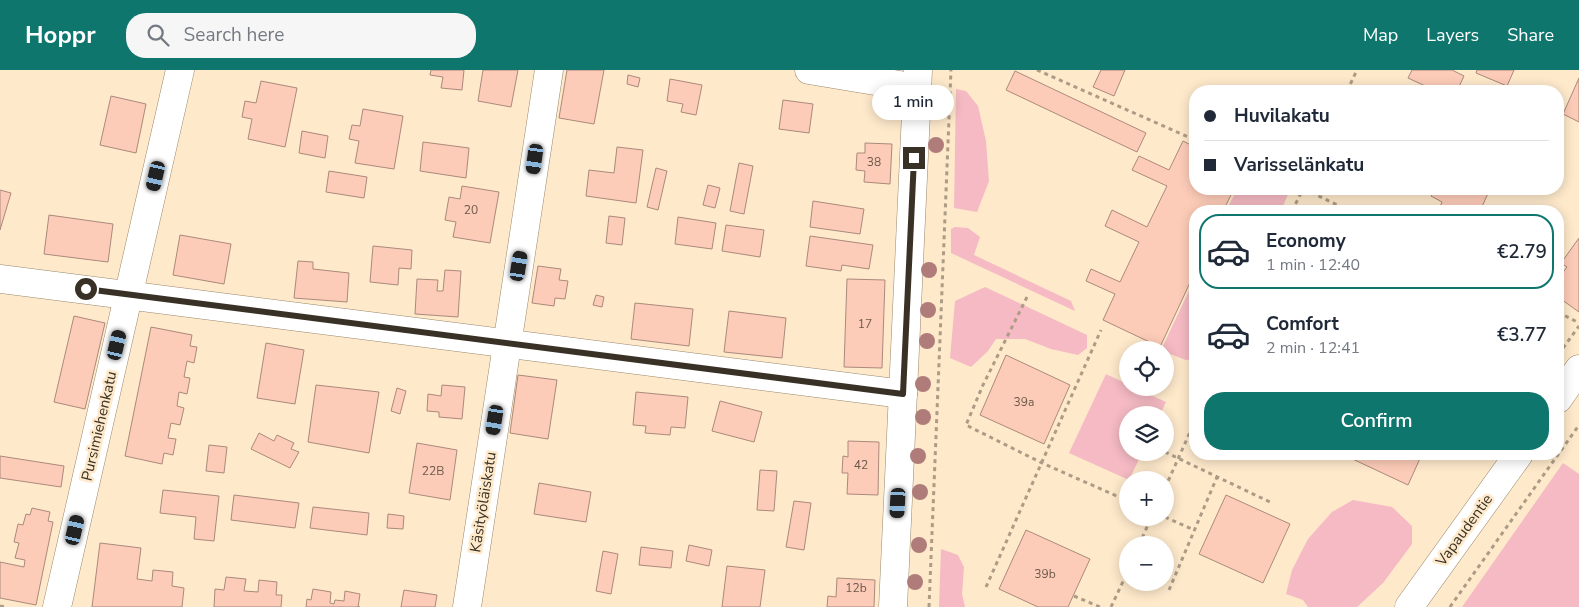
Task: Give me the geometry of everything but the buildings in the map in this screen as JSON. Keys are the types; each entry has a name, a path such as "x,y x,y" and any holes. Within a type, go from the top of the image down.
{"street":[{"name":"Pursimiehenkatu","path":"57,607 180,70"},
{"name":"Käsityöläiskatu","path":"467,607 549,70"},
{"path":"809,70 917,79 893,607"},
{"path":"0,279 903,394"},
{"path":"1564,380 1570,361"},
{"name":"Vapaudentie","path":"1409,607 1515,460"}],"path":[{"path":"929,607 952,70"},
{"path":"1037,70 1189,137"},
{"path":"1350,85 1357,70"},
{"path":"1316,195 1337,205"},
{"path":"1027,296 983,385 966,425 1119,497"},
{"path":"1564,316 1579,325 1570,361"},
{"path":"986,587 1101,330"},
{"path":"1564,446 1579,425"},
{"path":"1172,471 1189,434"},
{"path":"1174,456 1272,504"},
{"path":"1450,607 1554,460"},
{"path":"1174,578 1217,477"},
{"path":"1174,521 1194,530"},
{"path":"1111,607 1119,590"},
{"path":"1074,596 1100,607"},
{"path":"0,606 6,607"}],"shaded area":[{"path":"956,89 966,91 978,106 986,141 989,181 977,212 954,208"},
{"path":"1234,195 1288,195 1284,205 1229,205"},
{"path":"955,227 968,228 980,237 974,255 1071,301 1075,311 951,253 951,229"},
{"path":"985,287 1087,335 1087,348 1078,355 1051,349 1025,339 996,339 988,351 971,367 950,358 955,301"},
{"path":"1189,291 1189,360 1174,355 1174,341 1165,341"},
{"path":"1106,374 1119,380 1119,396 1153,396 1166,402 1164,406 1119,406 1119,461 1138,461 1133,471 1119,471 1119,476 1069,453"},
{"path":"1563,463 1579,474 1579,607 1462,607"},
{"path":"1353,500 1392,507 1412,526 1412,544 1383,583 1357,607 1308,607 1303,600 1286,594 1292,570 1308,539 1332,512"},
{"path":"941,549 958,555 964,567 962,594 965,607 939,607"}],"route":[{"path":"86,289 903,394 914,158"}]}
